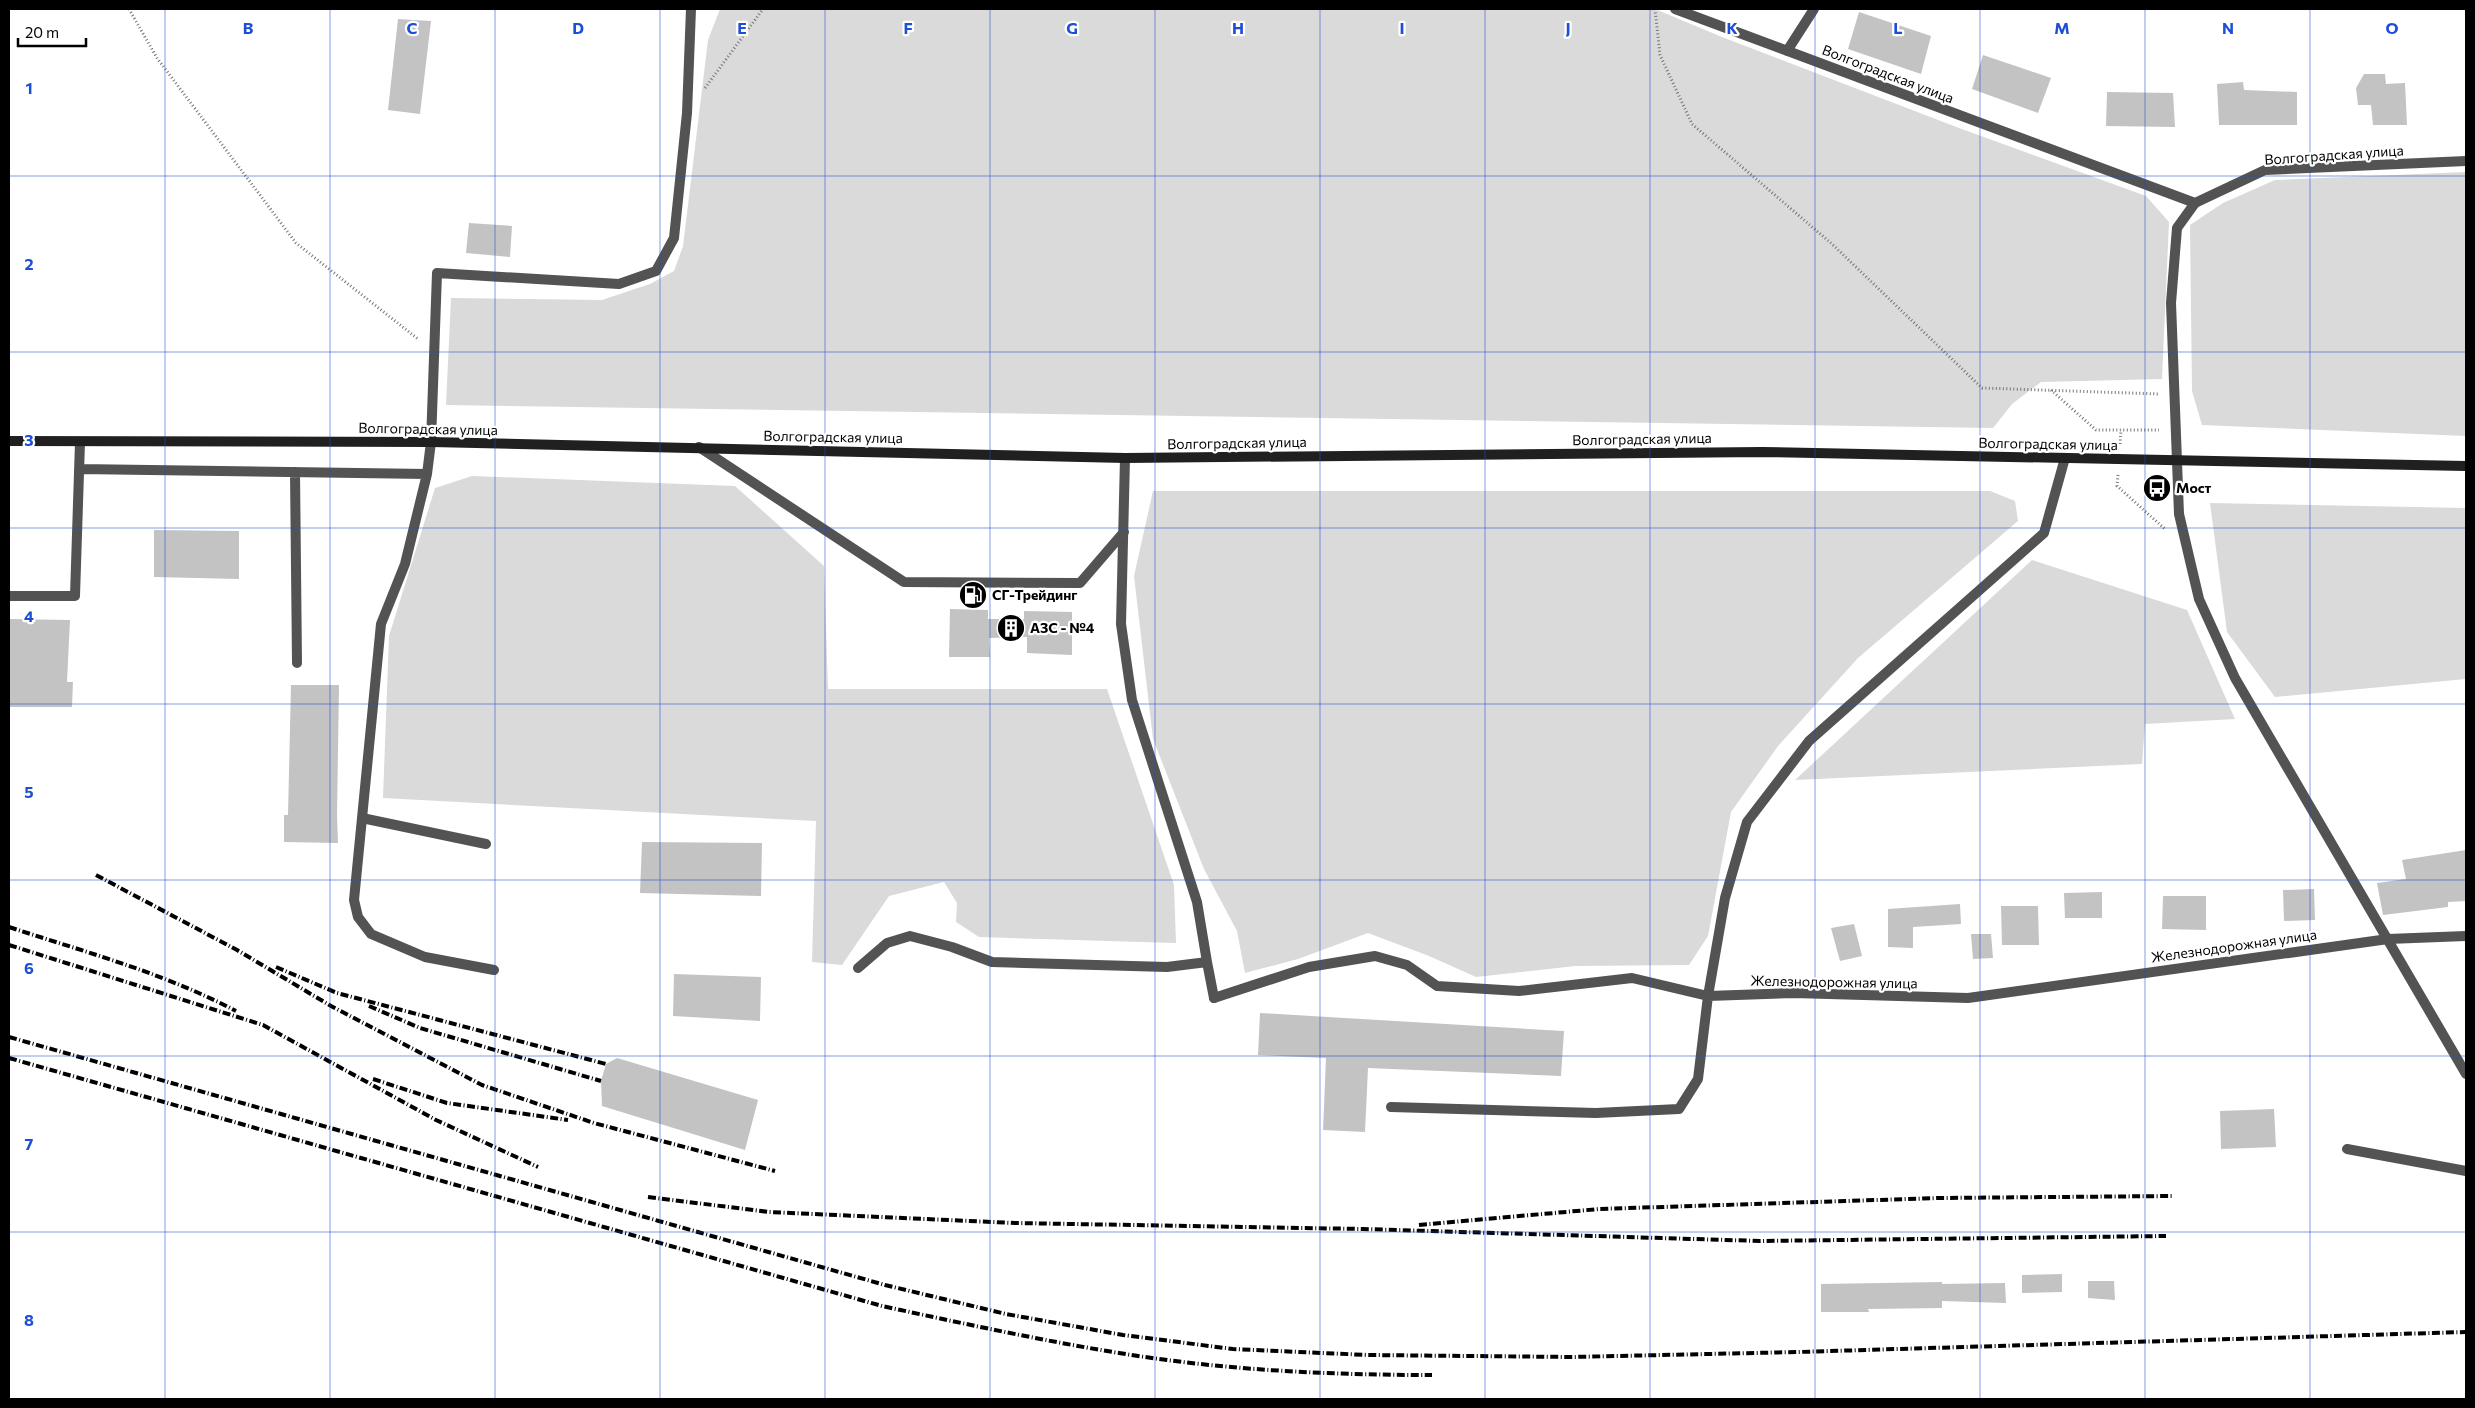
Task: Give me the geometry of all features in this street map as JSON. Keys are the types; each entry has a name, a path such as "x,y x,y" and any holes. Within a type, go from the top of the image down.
{"main road":[{"name":"Волгоградская улица","path":"9,441 431,442 1125,458 1762,452 2466,466"}],"street":[{"path":"494,970 425,957 371,934 358,917 354,900 381,624 405,564 427,474 431,442 437,273 619,284 656,270 674,238 687,113 691,9"},
{"name":"Волгоградская улица","path":"1675,9 2195,203 2265,170 2466,161"},
{"path":"1787,51 1814,9"},
{"path":"2195,203 2178,228 2171,303 2179,514 2199,600 2235,678 2466,1074"},
{"path":"9,596 75,596 80,442"},
{"path":"699,447 904,582 1080,583 1124,532"},
{"path":"858,968 888,943 910,936 952,947 992,962 1167,967 1207,962 1197,902 1132,700 1121,624 1125,458"},
{"path":"1392,1107 1596,1114 1679,1109 1698,1079 1708,996 1725,898 1747,822 1809,741 2044,533 2065,458"},
{"path":"79,469 427,474"},
{"path":"295,472 297,663"},
{"path":"362,818 486,844"},
{"name":"Железнодорожная улица","path":"1207,962 1214,998 1309,967 1375,956 1408,965 1437,986 1519,991 1632,978 1708,996 1794,992 1968,998 2388,939 2466,936"},
{"path":"2347,1149 2466,1170"}],"path":[{"path":"129,9 157,58 296,243 434,352"},
{"path":"704,90 763,9"},
{"path":"1655,9 1660,55 1692,124 1832,244 1982,388 2174,394"},
{"path":"2050,390 2096,430 2175,430"},
{"path":"2121,430 2117,486 2187,548"}],"shaded area":[{"path":"720,9 1655,9 1722,37 1959,128 2146,196 2169,222 2162,379 2041,382 2012,404 1993,428 446,405 451,298 602,300 650,284 674,271 683,246 708,40"},
{"path":"2466,172 2466,436 2202,425 2192,391 2190,225 2223,203 2275,180"},
{"path":"472,476 735,486 824,566 828,689 1107,689 1174,885 1176,943 979,937 956,922 957,903 944,882 889,896 842,965 812,962 816,821 383,798 389,636 435,488"},
{"path":"1153,491 1990,491 2015,501 2018,521 1858,658 1778,746 1731,812 1708,936 1689,965 1575,966 1476,977 1429,956 1368,933 1298,959 1245,973 1237,931 1204,869 1153,739 1134,576"},
{"path":"2210,503 2466,508 2466,679 2275,697 2227,632"},
{"path":"2032,560 2187,610 2235,719 2145,724 2142,764 1795,780"}],"building":[{"path":"1859,12 1931,36 1921,74 1848,49"},
{"path":"398,19 431,21 420,114 388,110"},
{"path":"1983,55 2051,78 2038,113 1972,89"},
{"path":"2364,74 2385,74 2386,84 2405,83 2407,125 2373,125 2371,105 2358,105 2356,88"},
{"path":"2243,82 2244,90 2297,92 2297,125 2219,125 2217,84"},
{"path":"2107,92 2173,93 2175,127 2106,126"},
{"path":"469,223 512,226 510,257 466,253"},
{"path":"154,530 239,531 239,579 154,577"},
{"name":"АЗС - №4","path":"950,609 988,610 988,619 1024,619 1024,611 1072,612 1072,655 1027,653 1027,637 989,638 990,657 949,657"},
{"path":"9,619 70,620 67,682 73,682 72,707 9,707"},
{"path":"291,685 339,685 338,843 284,842 284,815 288,815"},
{"path":"642,842 762,843 761,896 640,893"},
{"path":"2466,850 2466,901 2448,902 2448,907 2383,915 2377,883 2406,879 2402,860"},
{"path":"2314,889 2315,920 2284,921 2283,890"},
{"path":"2102,892 2102,918 2065,918 2064,893"},
{"path":"2163,896 2206,896 2206,930 2162,929"},
{"path":"1960,904 1961,924 1913,927 1913,948 1888,947 1888,909"},
{"path":"2001,906 2038,906 2039,945 2002,945"},
{"path":"1854,924 1862,956 1840,961 1831,928"},
{"path":"1971,934 1991,934 1993,958 1973,959"},
{"path":"674,974 761,977 760,1021 673,1016"},
{"path":"1260,1013 1564,1031 1561,1076 1368,1068 1365,1132 1323,1130 1326,1058 1258,1055"},
{"path":"617,1058 758,1100 745,1150 602,1106 601,1081 606,1064"},
{"path":"2274,1109 2276,1147 2221,1149 2220,1111"},
{"path":"2062,1274 2062,1292 2022,1293 2022,1275"},
{"path":"2088,1281 2114,1281 2115,1300 2088,1298"},
{"path":"1942,1282 1942,1284 2005,1283 2006,1303 1942,1301 1942,1308 1868,1309 1869,1312 1821,1312 1821,1284"}],"railway":[{"path":"96,875 237,950 331,1006 482,1085 594,1123 775,1171"},
{"path":"9,927 153,974 236,1011"},
{"path":"9,945 263,1025 436,1120 538,1167"},
{"path":"276,967 337,993 606,1064"},
{"path":"369,1006 420,1028 601,1081"},
{"path":"9,1037 885,1285 1006,1314 1123,1335 1233,1349 1368,1355 1572,1357 2466,1332"},
{"path":"9,1058 882,1306 1089,1348 1197,1364 1354,1374 1432,1375"},
{"path":"373,1079 447,1103 568,1120"},
{"path":"1419,1225 1599,1209 1939,1198 2173,1196"},
{"path":"648,1197 769,1212 1015,1223 1363,1229 1760,1241 2166,1236"}],"place":[{"name":"Мост","path":"2157,488"},
{"name":"СГ-Трейдинг","path":"973,595"},
{"name":"АЗС - №4","path":"1011,628"}]}
